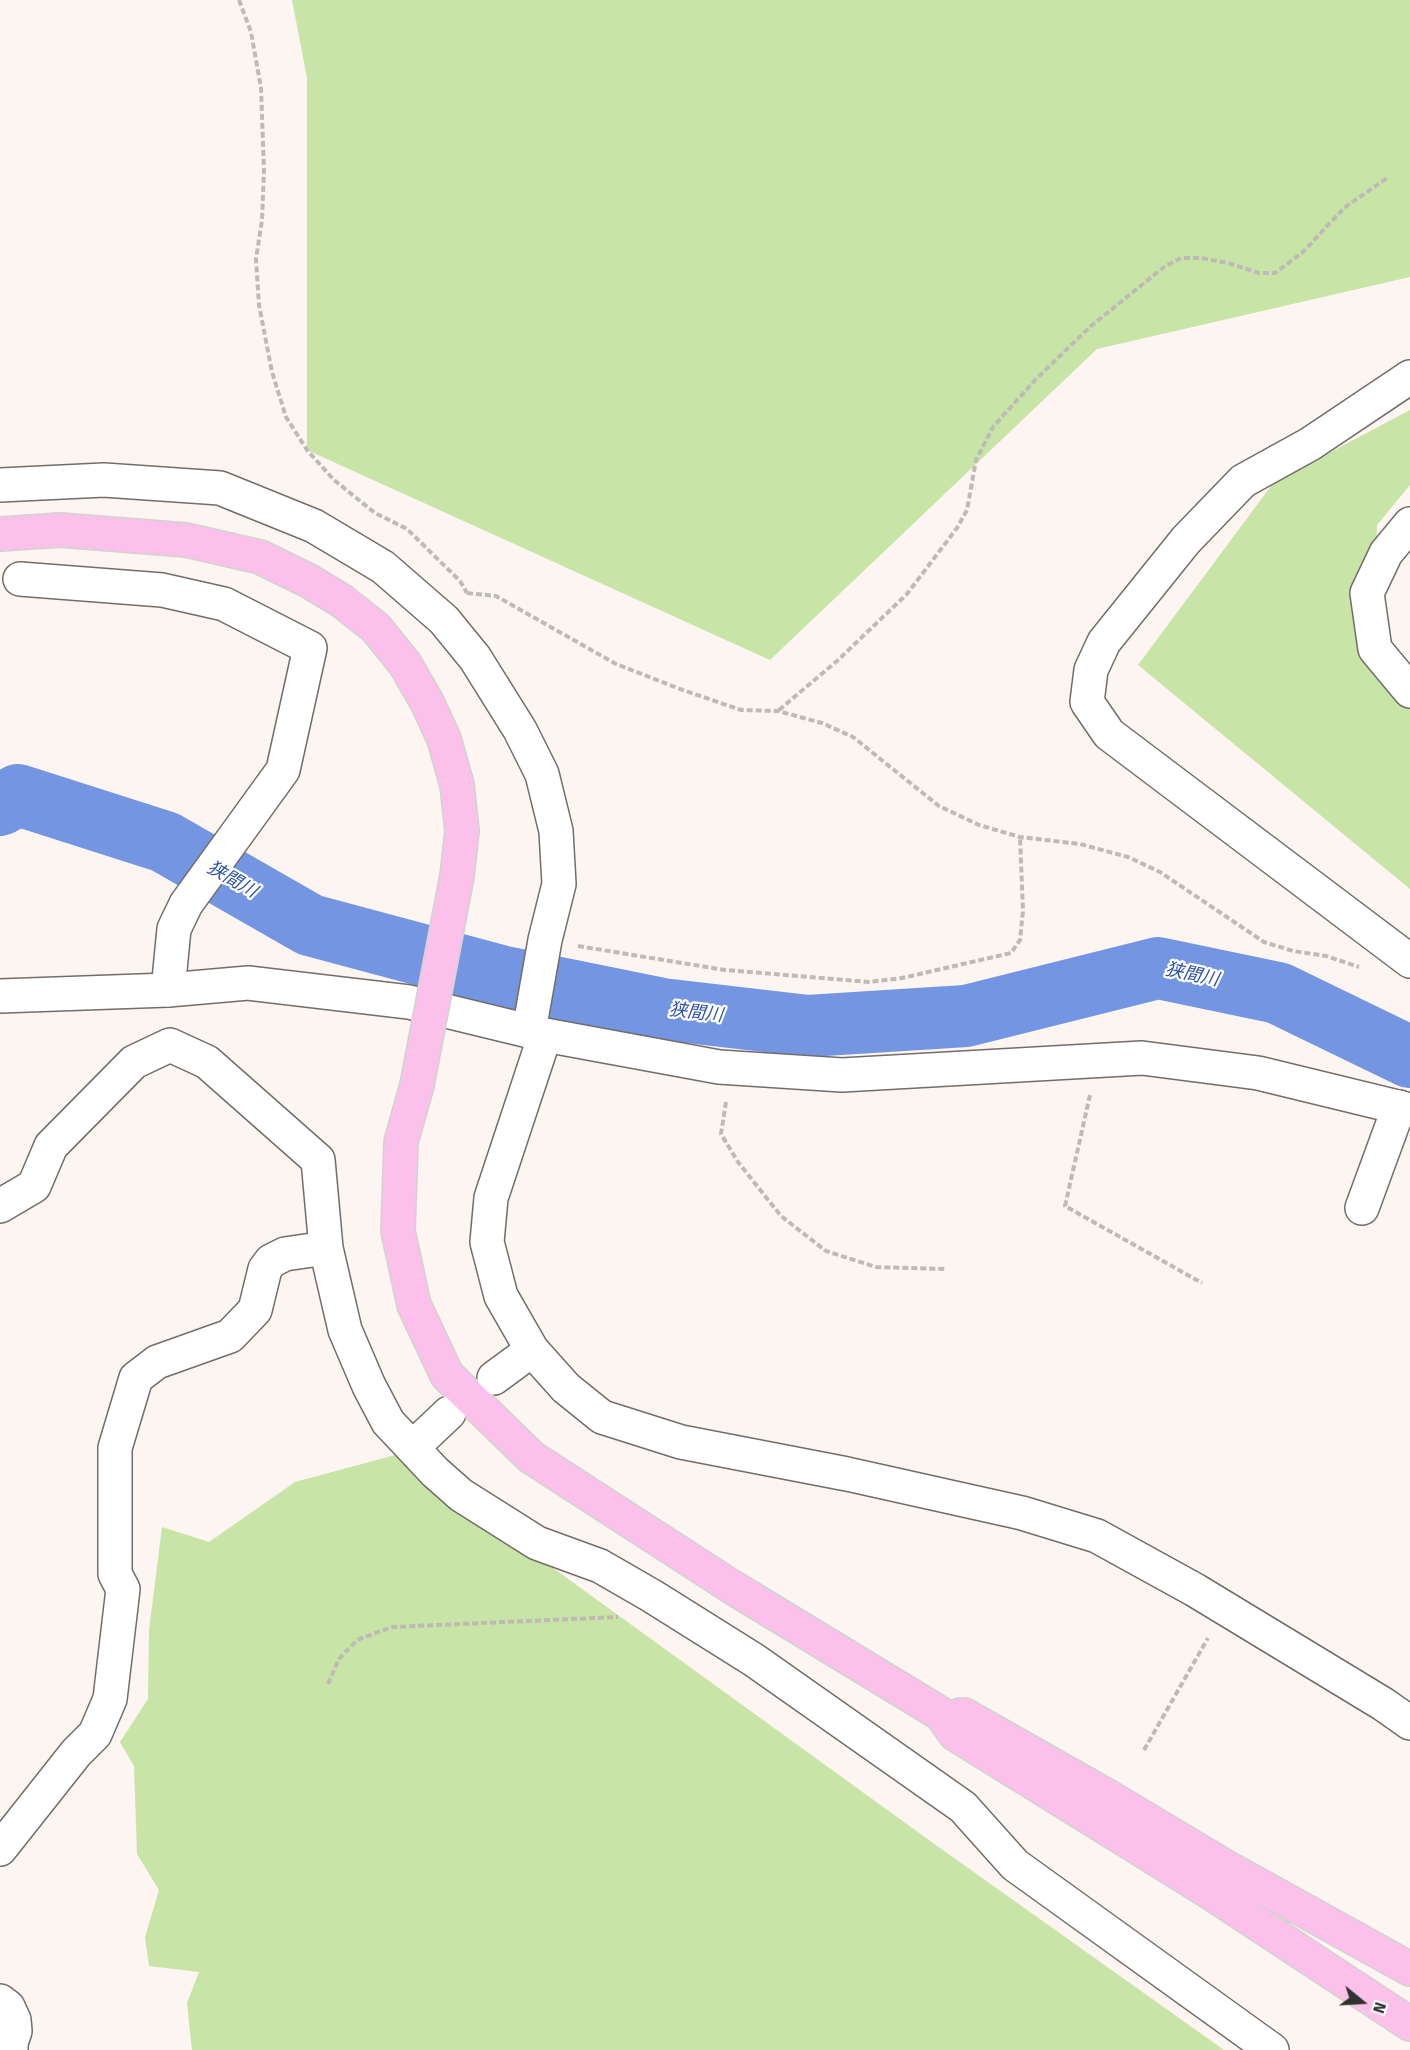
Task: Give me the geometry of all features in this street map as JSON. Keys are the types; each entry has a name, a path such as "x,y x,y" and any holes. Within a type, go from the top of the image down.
{"highway":[{"path":"0,534 60,530 186,540 260,557 309,581 342,601 376,628 405,664 427,702 444,739 457,785 462,831 457,876 417,1085 401,1142 398,1231 414,1305 447,1375 531,1457 732,1587 941,1714 955,1734 1208,1892 1410,2024"},
{"path":"941,1714 964,1715 1224,1866 1410,1969"}],"street":[{"path":"1410,377 1310,444 1243,481 1186,540 1104,642 1091,670 1087,702 1109,734 1410,962"},
{"path":"0,485 104,480 220,488 314,526 383,567 444,620 475,658 520,730 542,774 556,831 559,884 545,940 537,1033 491,1198 487,1242 501,1296 532,1350 566,1388 602,1417 681,1442 847,1474 1010,1510 1097,1536 1225,1608 1383,1704 1410,1723"},
{"path":"1410,524 1386,553 1367,593 1375,649 1410,692"},
{"path":"20,579 162,590 224,604 310,648 283,770 186,904 174,928 168,990"},
{"path":"0,996 168,990 248,983 409,1002 537,1033 732,1068 843,1075 1142,1058 1258,1073 1405,1108 1362,1208"},
{"path":"0,1206 34,1186 51,1146 134,1062 170,1045 207,1062 318,1160 326,1248 345,1330 369,1386 388,1422 461,1495 537,1543 600,1566 754,1660 963,1807 1015,1865 1272,2050"},
{"path":"0,1849 76,1753 95,1734 111,1699 123,1589 115,1574 115,1448 136,1378 157,1362 230,1336 255,1310 265,1269 271,1261 285,1254 326,1248"},
{"path":"494,1378 532,1350"},
{"path":"413,1447 449,1413"},
{"path":"0,2001 8,2007 14,2020 15,2031 11,2050"}],"path":[{"path":"239,0 251,32 261,88 264,170 262,220 256,259 259,305 272,372 286,417 307,450 334,480 375,513 407,529 460,581 467,592 496,596 616,664 741,710 778,711 822,723 853,737 939,806 979,825 1020,837 1080,844 1128,857 1160,872 1228,920 1264,942 1293,951 1326,956 1367,969"},
{"path":"778,711 837,661 907,594 957,528 967,510 976,460 993,427 1036,379 1091,326 1164,267 1181,258 1202,258 1259,273 1275,273 1303,252 1344,208 1387,178"},
{"path":"444,620 467,592"},
{"path":"545,940 725,970 869,982 902,978 1011,952 1020,940 1023,910 1020,837"},
{"path":"1098,1061 1065,1206 1202,1283"},
{"path":"732,1068 721,1134 738,1162 781,1216 826,1251 876,1267 946,1269"},
{"path":"1144,1750 1225,1608"},
{"path":"328,1684 339,1659 357,1640 392,1627 623,1617"}],"green space":[{"path":"292,0 1410,0 1410,277 1097,349 770,660 307,450 307,78"},
{"path":"1410,410 1410,485 1377,525 1374,638 1410,665 1410,889 1138,665 1274,482"},
{"path":"399,1454 459,1500 933,1843 1224,2050 192,2050 187,2003 199,1972 149,1966 145,1937 159,1890 137,1854 134,1766 120,1742 148,1699 149,1630 162,1527 209,1542 295,1482"}],"waterway":[{"name":"狭間川","path":"0,805 18,795 165,842 310,925 504,977 662,1009 808,1026 966,1016 1158,968 1278,993 1410,1057"}]}
